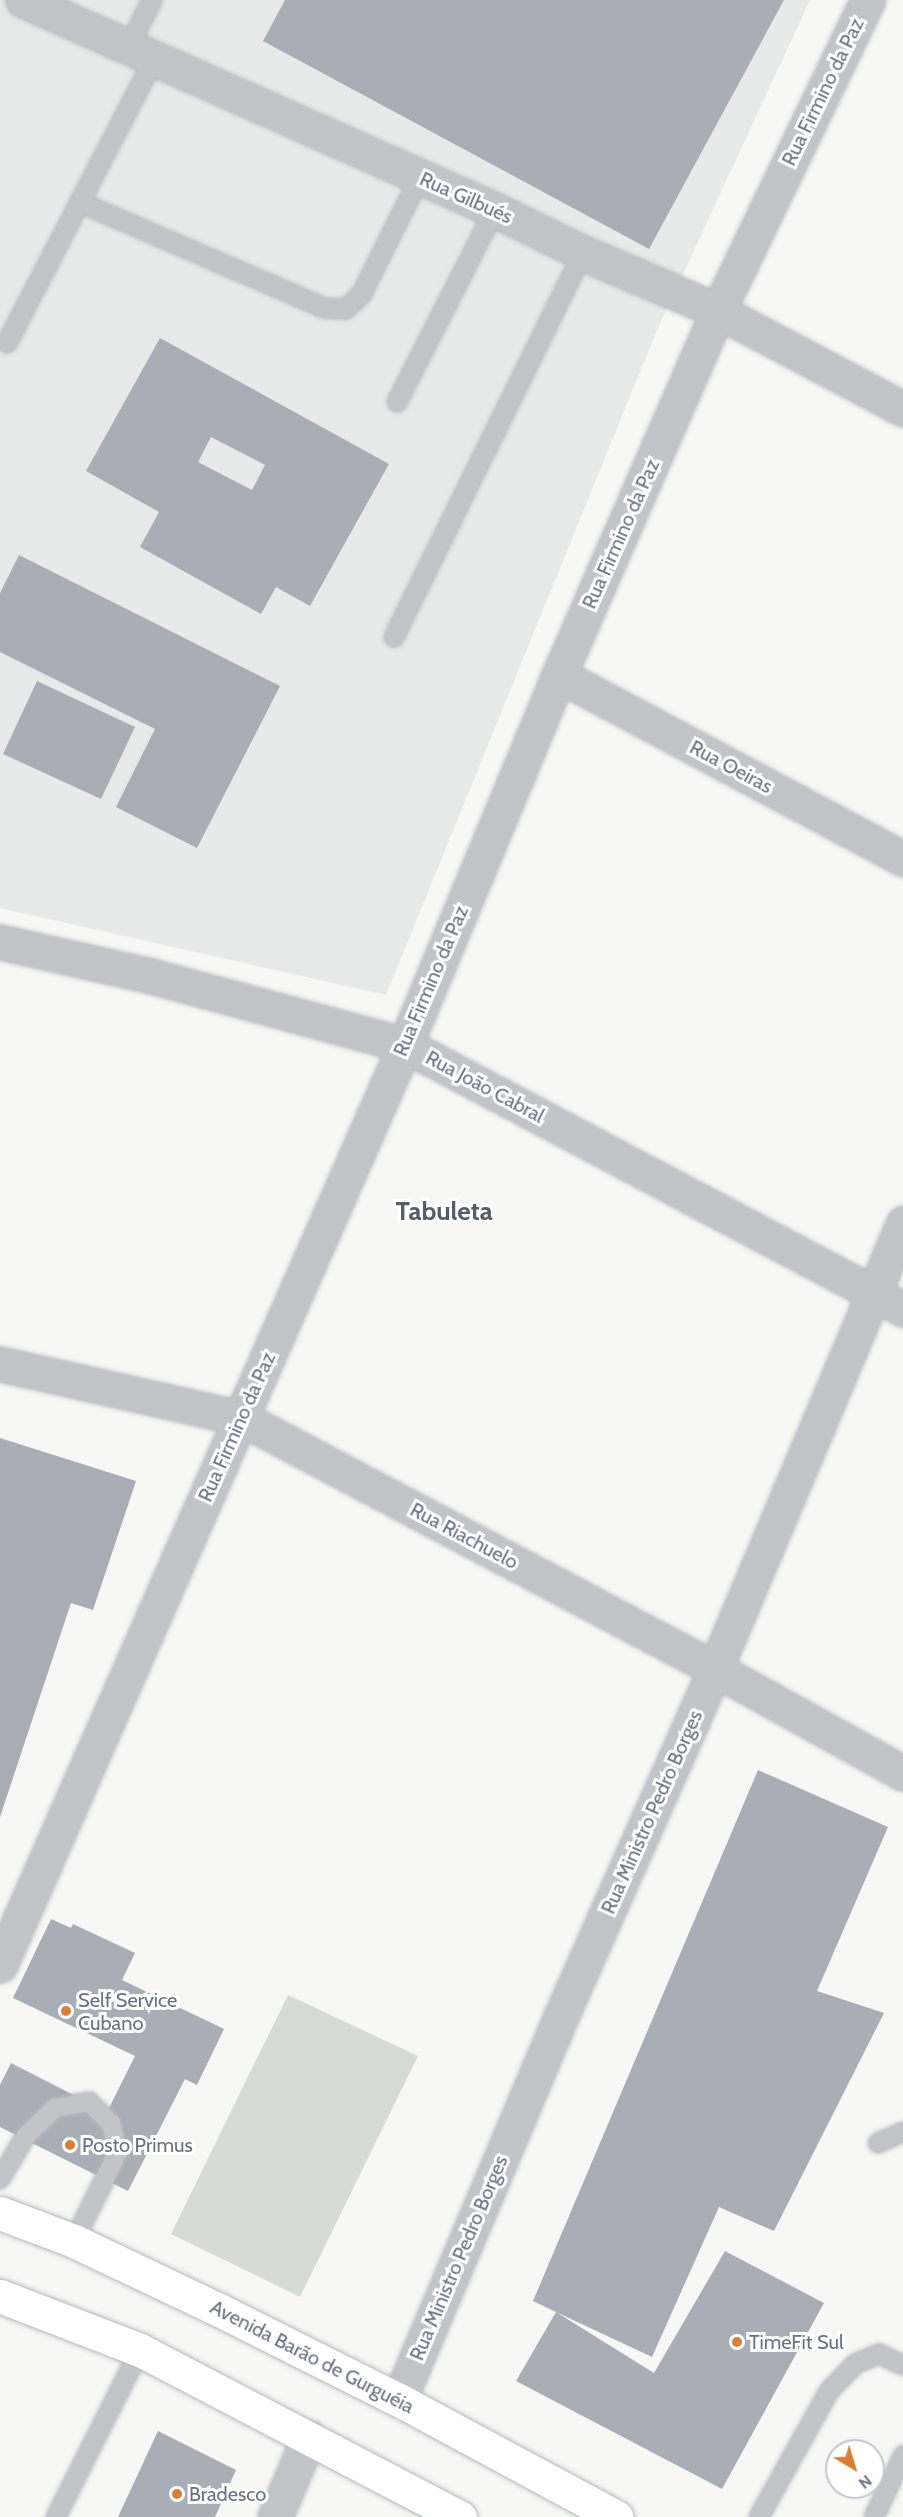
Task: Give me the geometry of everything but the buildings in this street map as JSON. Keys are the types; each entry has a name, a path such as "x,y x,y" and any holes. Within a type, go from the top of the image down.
{"main road":[{"name":"Avenida Barão de Gurguéia","path":"0,2212 74,2241 399,2400 616,2517"},
{"path":"0,2296 140,2350 460,2517"}],"street":[{"name":"Rua Gilbués","path":"23,0 495,210 583,253 718,311 903,409"},
{"name":"Rua Firmino da Paz","path":"0,1965 405,1045 559,675 718,311 868,0"},
{"name":"Rua Oeiras","path":"559,675 903,859"},
{"name":"Rua João Cabral","path":"0,942 151,976 405,1045 903,1309"},
{"name":"Rua Ministro Pedro Borges","path":"399,2400 563,2012 715,1670 903,1223"},
{"name":"Rua Riachuelo","path":"0,1364 241,1418 715,1670 903,1773"},
{"path":"275,2517 309,2437"}],"lane":[{"path":"7,343 80,202 141,53 152,0"},
{"path":"80,202 324,308 346,309 361,295 420,177"},
{"path":"397,402 495,210"},
{"path":"394,637 583,253"},
{"path":"0,2178 25,2137 55,2108 89,2102 111,2123 118,2152 74,2241"},
{"path":"878,2143 903,2132"},
{"path":"56,2517 140,2350"},
{"path":"759,2517 829,2391 855,2364 879,2354 903,2365"},
{"path":"874,2517 903,2456"}],"shaded area":[{"path":"0,0 810,0 657,330 386,995 0,908"},
{"path":"288,1995 418,2056 300,2297 171,2234"}],"place":[{"name":"Self Service Cubano","path":"66,2011"},
{"name":"Posto Primus","path":"70,2145"},
{"name":"TimeFit Sul","path":"737,2342"},
{"name":"Bradesco","path":"177,2494"}],"district":[{"name":"Tabuleta","path":"444,1212"}]}
